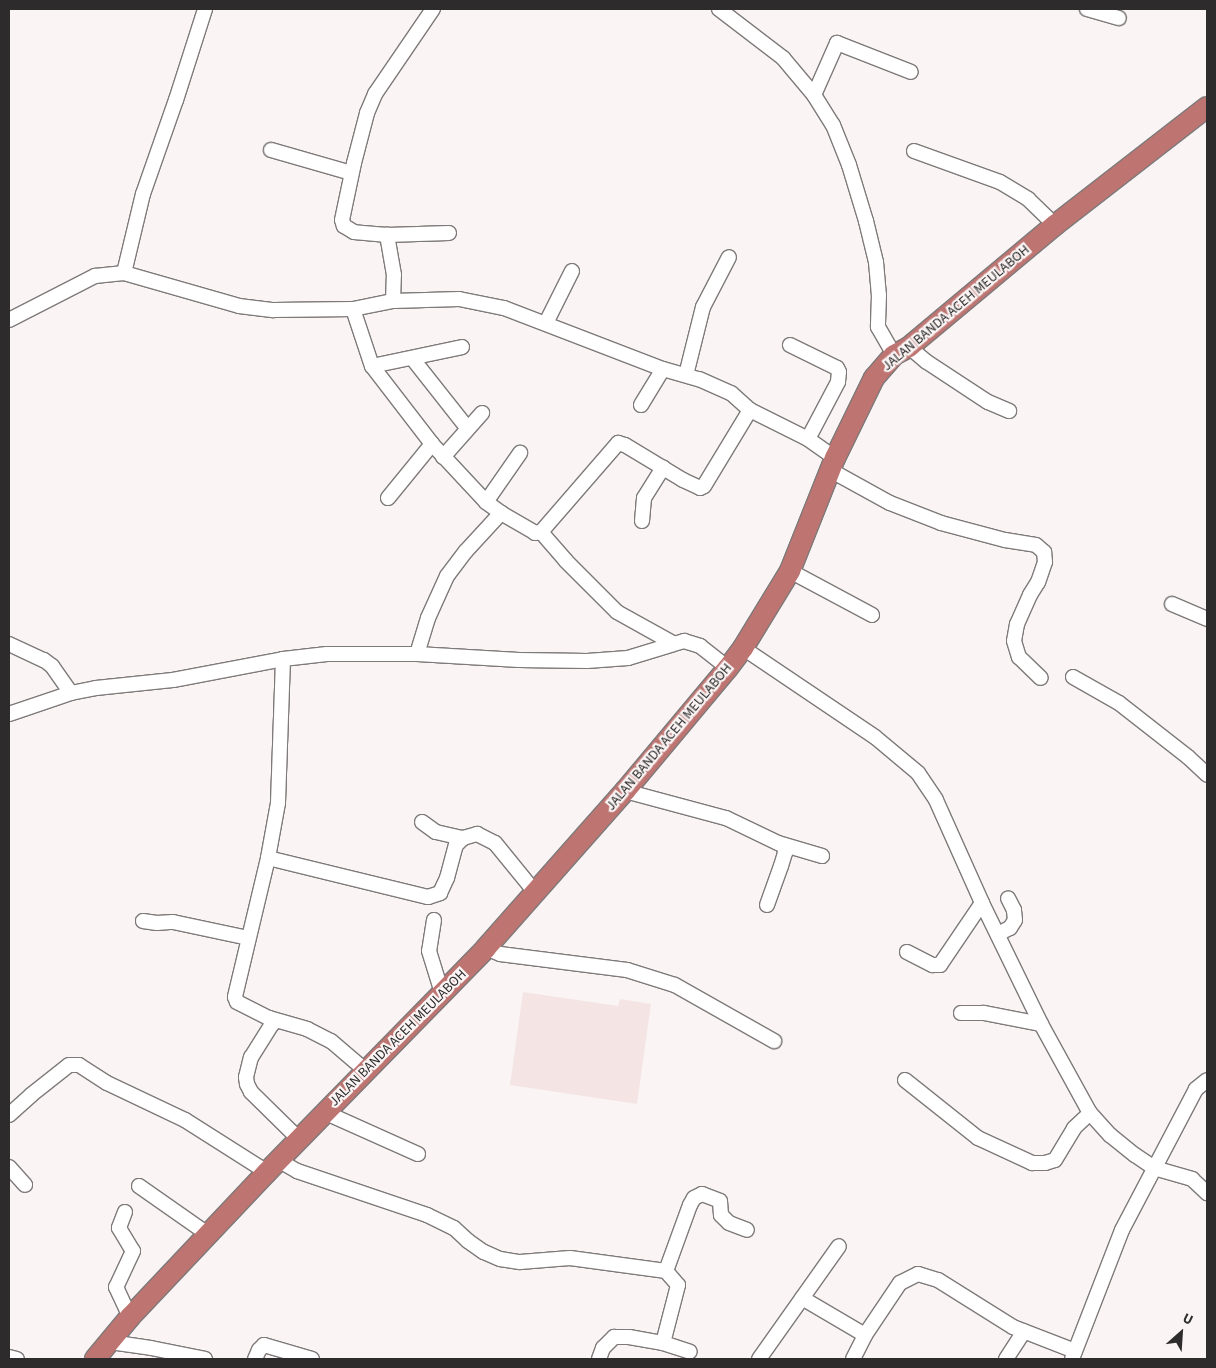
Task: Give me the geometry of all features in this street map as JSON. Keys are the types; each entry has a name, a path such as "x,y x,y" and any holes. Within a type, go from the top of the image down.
{"highway":[{"name":"JALAN BANDA ACEH MEULABOH","path":"94,1359 130,1317 272,1166 486,948 625,791 728,668 743,648 790,571 832,464 874,378 902,351 1055,225 1207,107"}],"street":[{"path":"124,273 143,194 205,9"},
{"path":"433,9 375,94 367,113 351,173 342,220 344,226 354,232 387,236 449,232"},
{"path":"719,9 783,58 814,94 833,125 849,165 866,220 876,262 879,295 878,327 902,351 927,362 988,402 1009,411"},
{"path":"1087,9 1119,18"},
{"path":"814,94 837,43 911,72"},
{"path":"271,150 351,173"},
{"path":"914,150 1000,182 1028,199 1055,225"},
{"path":"387,236 394,275 393,301"},
{"path":"686,375 704,307 729,257"},
{"path":"546,323 572,271"},
{"path":"9,320 95,276 124,273 239,306 274,310 353,309 393,301 459,299 504,308 686,375 731,394 750,410 808,439 832,464 890,503 924,516 1004,540 1036,545 1044,552 1045,562 1038,582 1017,624 1014,641 1019,657 1041,678"},
{"path":"353,309 372,366 432,444 486,502 501,514 535,533 541,532 618,443 625,445 683,480 700,488 704,486 750,410"},
{"path":"790,345 837,368 840,372 838,382 808,439"},
{"path":"372,366 462,347"},
{"path":"412,358 468,430"},
{"path":"641,405 663,368"},
{"path":"443,457 482,414"},
{"path":"388,498 432,444"},
{"path":"486,502 520,453"},
{"path":"642,521 644,498 663,468"},
{"path":"417,654 428,618 447,576 466,551 501,514"},
{"path":"541,532 566,561 617,612 673,643"},
{"path":"790,571 872,615"},
{"path":"1172,604 1207,619"},
{"path":"9,714 72,693 96,688 173,680 327,654 417,654 519,660 587,661 628,658 654,651 673,643 691,642 700,646 728,668"},
{"path":"9,644 44,660 52,666 72,693"},
{"path":"743,648 875,737 918,773 936,800 982,903 1002,932 1041,1024 1090,1113 1110,1135 1192,1179 1207,1193"},
{"path":"283,660 278,803 268,858 235,991 236,1000 269,1018 307,1029 331,1041 365,1070"},
{"path":"1073,678 1119,703 1188,757 1207,775"},
{"path":"625,791 726,818 784,845 822,856"},
{"path":"422,822 436,832 463,838 477,834 495,843 535,892"},
{"path":"268,858 428,897 440,892 447,878 456,846 463,838"},
{"path":"767,904 785,853 784,845"},
{"path":"1002,932 1013,924 1016,915 1008,898"},
{"path":"907,952 933,965 940,965 982,903"},
{"path":"434,920 429,941 429,951 442,993"},
{"path":"143,921 157,923 173,922 248,938"},
{"path":"486,948 500,954 627,970 675,985 774,1040"},
{"path":"961,1012 1041,1024"},
{"path":"269,1018 271,1026 248,1067 247,1084 251,1092 299,1139"},
{"path":"9,1116 31,1095 69,1065 79,1065 107,1083 185,1120 272,1166 297,1171 427,1215 454,1228 484,1252 500,1259 520,1262 570,1258 666,1271 678,1285 663,1343"},
{"path":"906,1080 978,1138 1032,1163 1045,1163 1055,1160 1074,1128 1090,1113"},
{"path":"853,1359 865,1335 900,1283 918,1274 938,1280 1013,1327 1073,1355 1122,1230 1196,1089 1207,1080"},
{"path":"324,1112 418,1154"},
{"path":"9,1167 25,1184"},
{"path":"139,1186 209,1235"},
{"path":"666,1271 694,1198 702,1194 720,1201 721,1215 729,1223 746,1230"},
{"path":"125,1212 119,1228 133,1251 116,1287 130,1317"},
{"path":"759,1359 839,1246"},
{"path":"802,1298 865,1335"},
{"path":"1006,1359 1024,1331"},
{"path":"599,1359 603,1348 614,1337 629,1337 663,1343 690,1352"},
{"path":"110,1342 159,1349 205,1359"},
{"path":"255,1359 259,1350 264,1345 312,1359"},
{"path":"9,1357 17,1359"}],"shaded area":[{"path":"523,992 618,1006 620,999 651,1004 637,1104 510,1085"}]}
